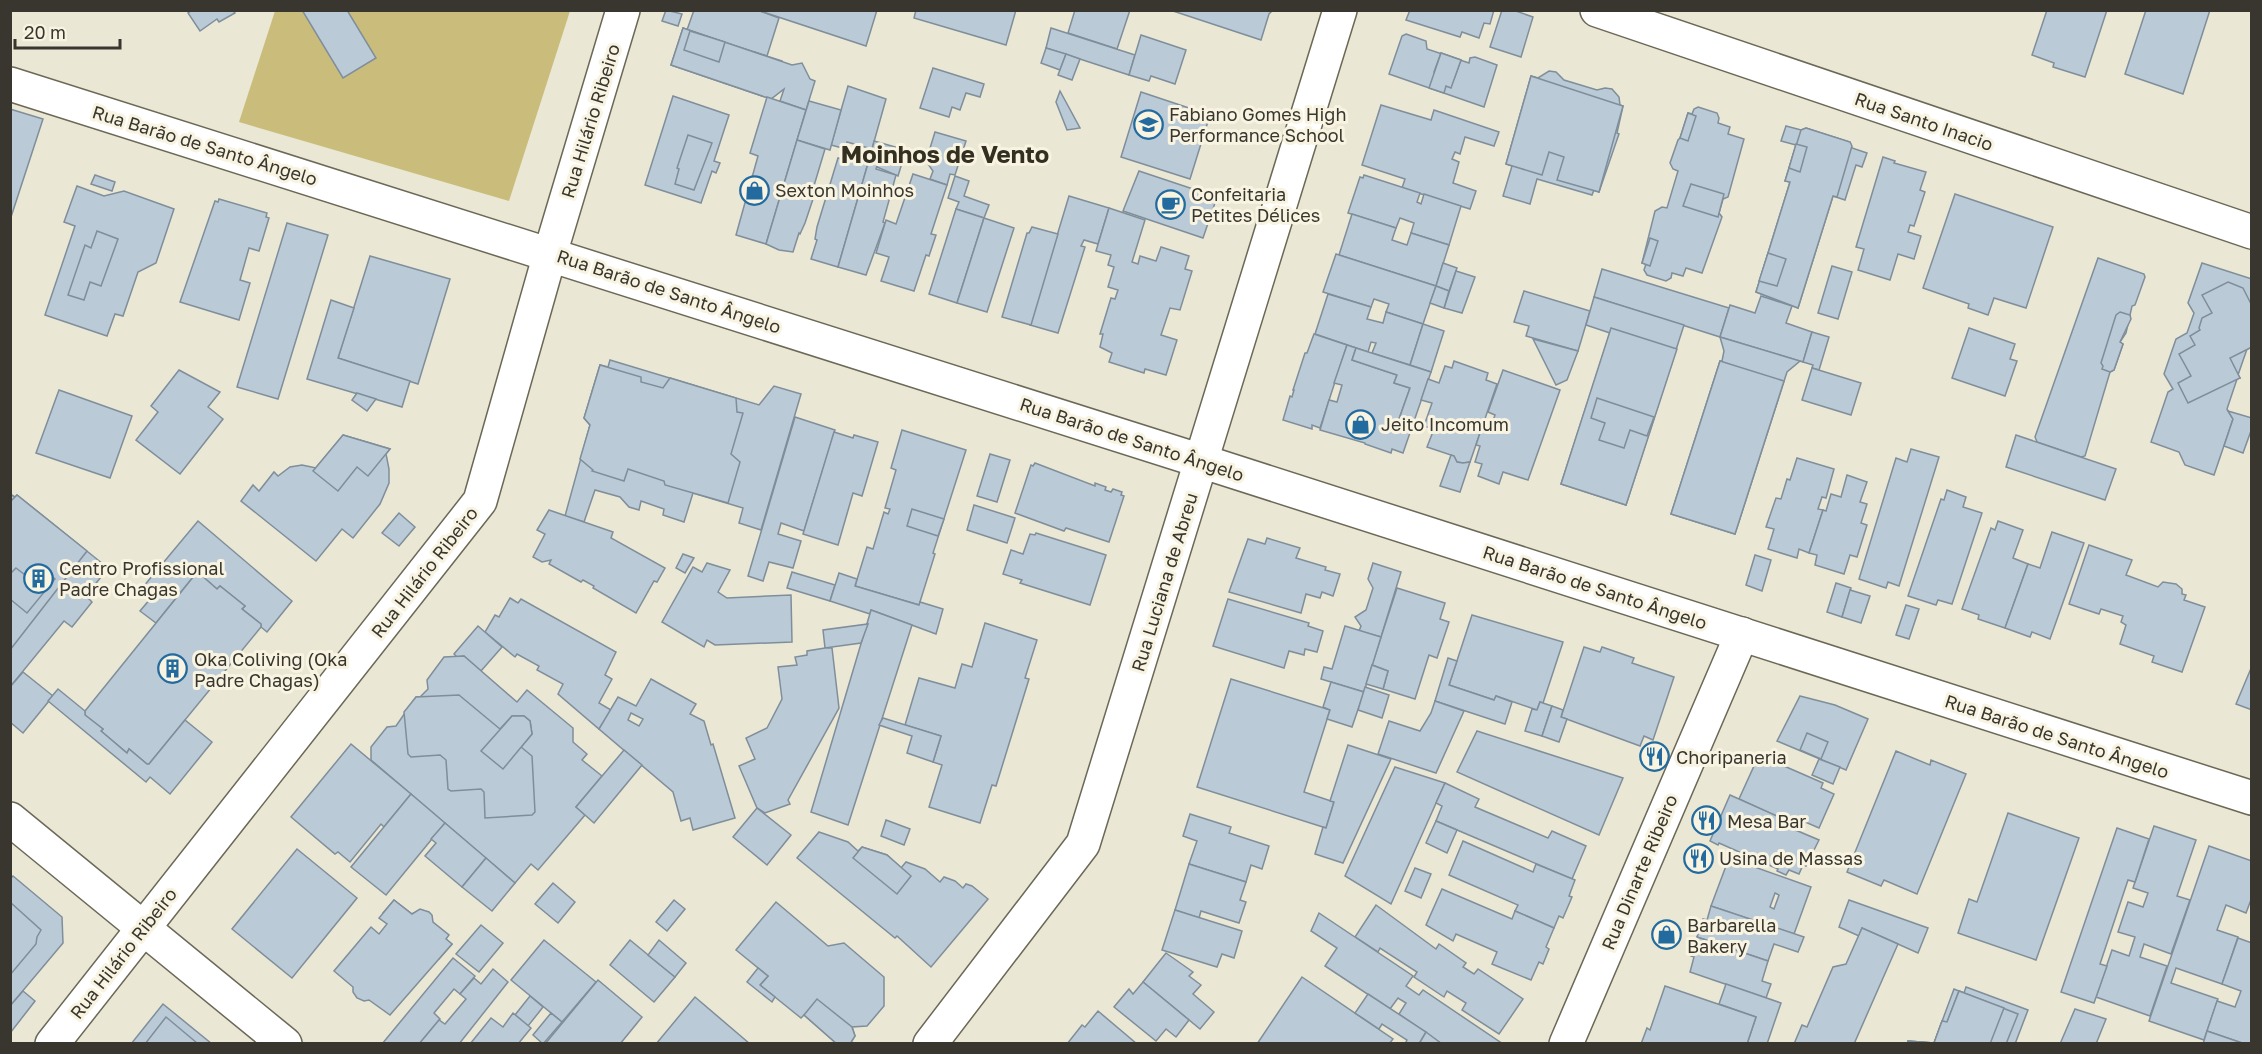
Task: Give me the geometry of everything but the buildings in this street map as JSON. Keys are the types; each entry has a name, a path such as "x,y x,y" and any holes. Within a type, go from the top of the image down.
{"street":[{"name":"Rua Hilário Ribeiro","path":"52,1044 480,501 550,254 624,10"},
{"name":"Rua Luciana de Abreu","path":"930,1044 1083,844 1340,10"},
{"name":"Rua Santo Inacio","path":"1597,10 2252,232"},
{"name":"Rua Barão de Santo Ângelo","path":"10,84 1201,461 2252,798"},
{"name":"Rua Dinarte Ribeiro","path":"1566,1044 1742,634"},
{"path":"10,819 285,1044"}],"shaded area":[{"path":"275,11 570,11 509,201 239,122"}],"place":[{"name":"Fabiano Gomes High Performance School","path":"1148,124"},
{"name":"Sexton Moinhos","path":"754,190"},
{"name":"Confeitaria Petites Délices","path":"1170,204"},
{"name":"Jeito Incomum","path":"1360,424"},
{"name":"Centro Profissional Padre Chagas","path":"38,578"},
{"name":"Oka Coliving (Oka Padre Chagas)","path":"173,669"},
{"name":"Choripaneria","path":"1655,757"},
{"name":"Mesa Bar","path":"1706,821"},
{"name":"Usina de Massas","path":"1698,858"},
{"name":"Barbarella Bakery","path":"1666,935"}],"district":[{"name":"Moinhos de Vento","path":"945,153"}]}
